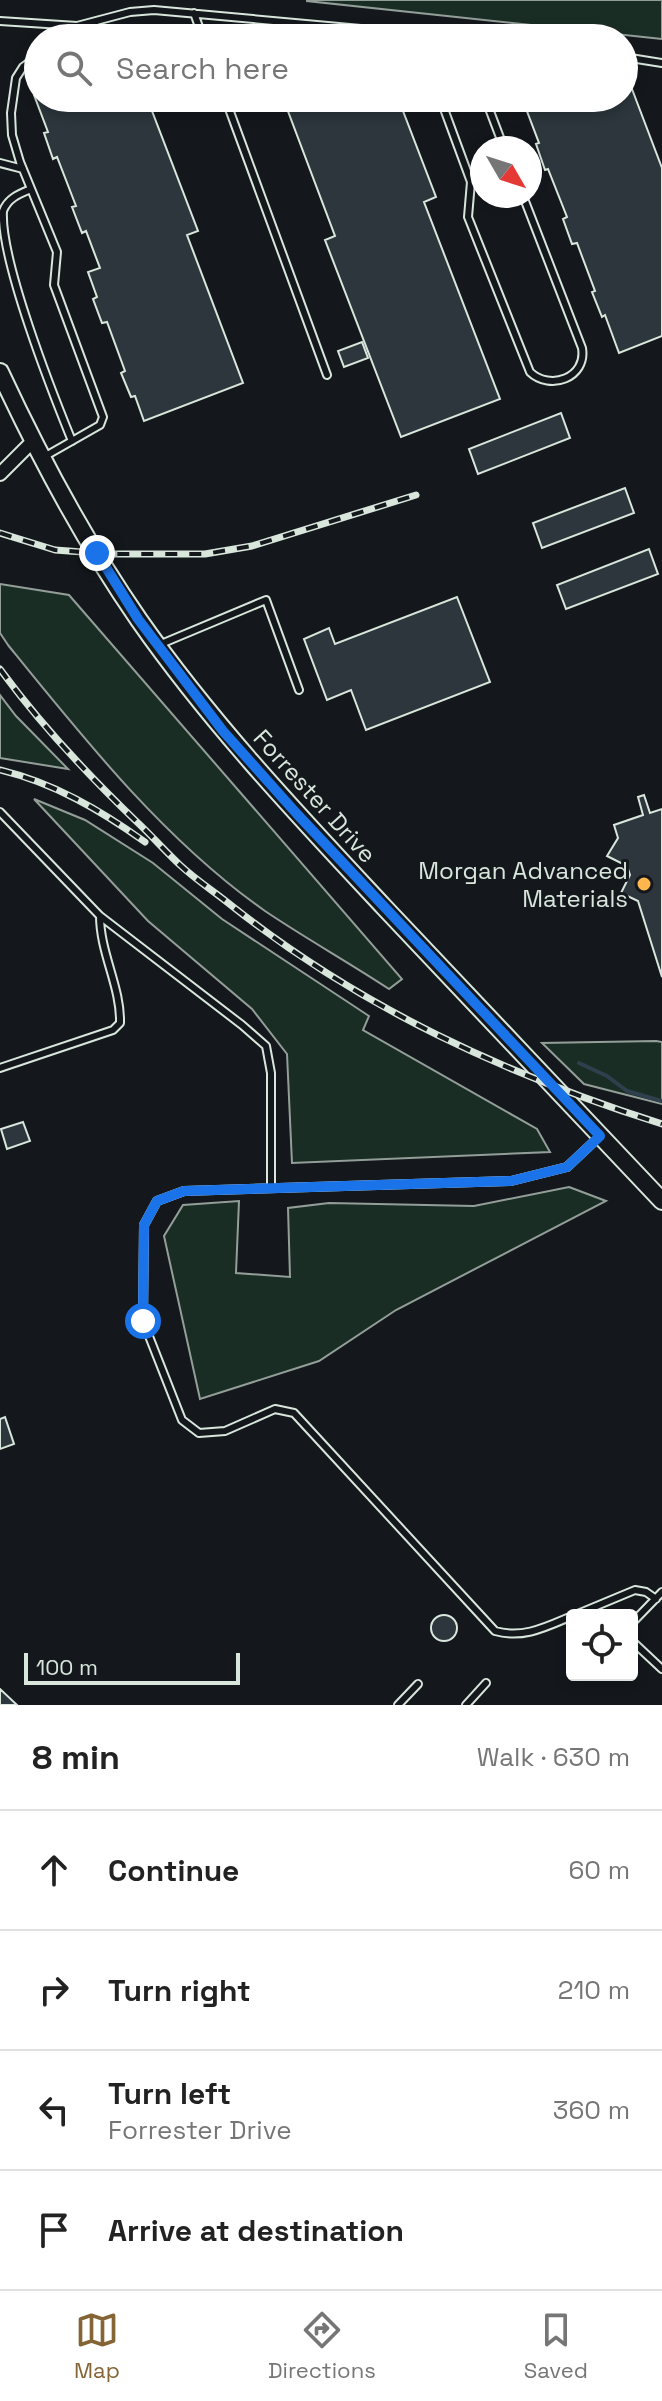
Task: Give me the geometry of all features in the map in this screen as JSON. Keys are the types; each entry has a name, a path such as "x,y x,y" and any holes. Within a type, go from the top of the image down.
{"street":[{"name":"Forrester Drive","path":"0,372 32,442 84,533 158,646 223,731 297,814 662,1201"},
{"path":"0,474 32,442"}],"lane":[{"path":"84,24 130,12 154,10 301,24"},
{"path":"194,13 198,24"},
{"path":"0,21 32,24"},
{"path":"638,59 662,63"},
{"path":"24,66 12,92 12,135 57,252 54,285 103,410 100,425 42,459"},
{"path":"230,112 327,375"},
{"path":"445,112 470,179"},
{"path":"490,112 499,136"},
{"path":"0,163 23,169"},
{"path":"31,189 11,198 3,212 1,242 7,281 72,441"},
{"path":"470,194 468,217 530,372 553,382 576,372 584,358 528,208"},
{"path":"158,646 266,600 299,690"},
{"path":"0,812 100,916 266,1046 271,1073 271,1188"},
{"path":"0,1068 113,1030 120,1023 120,1009 100,935 100,916"},
{"path":"566,1619 537,1631 512,1636 495,1631 294,1413 275,1409 225,1431 199,1433 182,1420 143,1321 144,1225 157,1201 184,1191 511,1181 567,1167 600,1136"},
{"path":"590,1609 635,1590 646,1592 656,1599"},
{"path":"638,1617 662,1592"},
{"path":"638,1647 662,1669"},
{"path":"466,1705 486,1683"},
{"path":"398,1705 418,1684"}],"green space":[{"path":"662,0 662,39 638,36 638,24 522,24 307,1"},
{"path":"0,584 69,595 402,979 389,989 280,921 228,883 160,821 96,752 8,645 0,633"},
{"path":"0,695 16,716 68,769 0,758"},
{"path":"34,799 85,820 153,863 222,919 369,1016 363,1030 537,1129 550,1152 292,1163 287,1054 252,1009 148,921"},
{"path":"662,1042 662,1104 584,1084 542,1043"},
{"path":"569,1187 606,1201 396,1310 319,1361 200,1399 164,1236 183,1205 239,1201 236,1273 290,1277 288,1208 329,1203 474,1206"}],"building":[{"path":"638,105 662,168 662,336 619,353 605,315 602,317 592,292 595,291 577,243 572,244 563,219 567,217 548,169 545,170 542,136 536,136 527,112 638,112"},
{"path":"40,112 152,112 198,231 187,235 243,383 144,421 135,396 131,397 121,373 125,371 107,322 102,323 93,299 97,297 88,272 100,268 86,231 82,233 72,207 76,206 57,157 53,159 44,133 48,132"},
{"path":"288,112 403,112 436,197 424,202 500,399 401,437 325,240 335,236"},
{"path":"362,342 368,358 344,367 338,351"},
{"path":"561,413 570,438 478,474 469,449"},
{"path":"625,488 634,513 542,548 533,523"},
{"path":"649,549 658,574 566,609 557,585"},
{"path":"457,597 490,682 366,730 351,690 327,700 304,639 329,628 335,644"},
{"name":"Morgan Advanced Materials","path":"644,795 650,813 662,809 662,977 638,901 621,893 630,875 627,866 607,856 618,838 614,825 643,815 638,797"},
{"path":"23,1122 30,1141 7,1149 1,1129"},
{"path":"5,1417 14,1444 0,1449 0,1419"},
{"path":"444,1615 453,1619 457,1628 453,1637 444,1641 435,1637 431,1628 435,1619"},
{"path":"0,1689 17,1705 0,1705"}],"waterway":[{"path":"579,1063 607,1076 627,1091 662,1101"}],"railway":[{"path":"0,533 55,550 110,554 205,554 252,546 416,495"},
{"path":"0,669 65,748 174,860 281,943 384,1007 437,1035 548,1084 662,1124"},
{"path":"0,770 39,782 76,799 145,842"}],"place":[{"name":"Morgan Advanced Materials","path":"644,884"}],"route":[{"path":"97,553 138,619 223,731 600,1136 567,1167 511,1181 184,1191 157,1201 144,1225 143,1321"}]}
